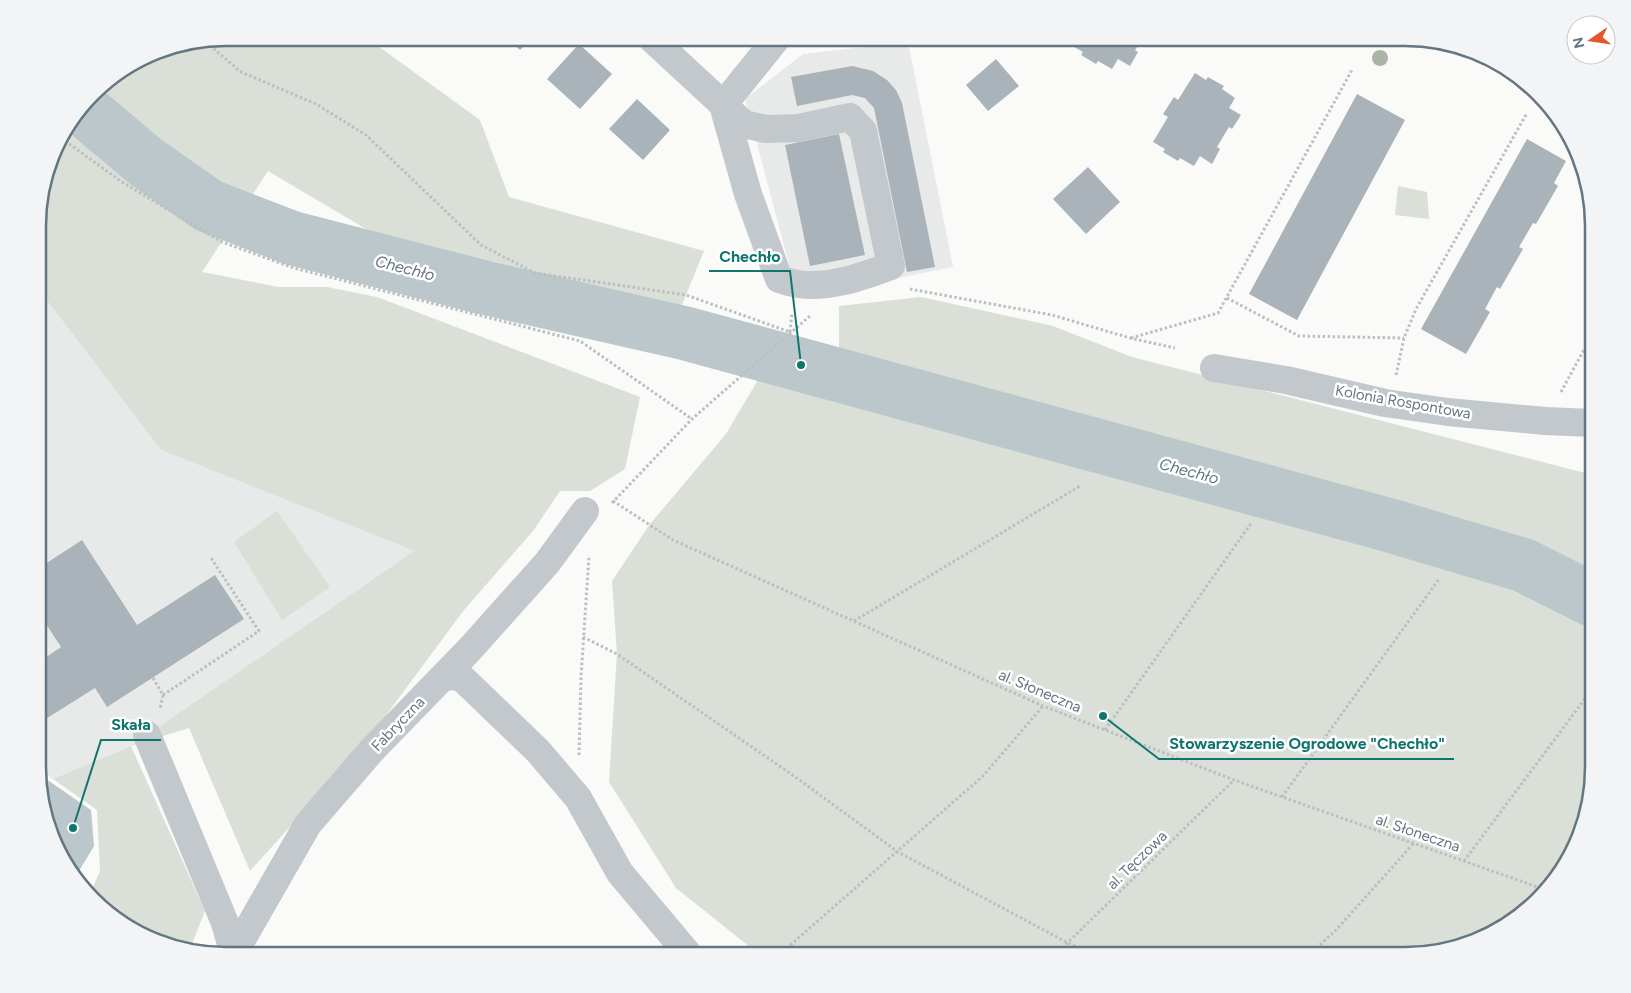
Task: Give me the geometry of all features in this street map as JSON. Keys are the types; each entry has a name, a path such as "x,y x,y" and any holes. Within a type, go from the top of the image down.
{"street":[{"path":"660,46 723,104 744,124 766,129 798,128 850,117 864,131 891,266 865,275 820,285 799,285 779,279 748,194 723,104"},
{"path":"723,104 770,46"},
{"name":"Kolonia Rospontowa","path":"1214,368 1286,380 1385,403 1448,412 1585,423"},
{"name":"Fabryczna","path":"239,947 308,824 366,757 446,675 547,563 585,510"},
{"path":"446,675 462,678 538,751 578,798 620,873 682,947"},
{"name":"Fabryczna","path":"147,735 224,923 232,947"}],"path":[{"path":"212,47 240,72 316,104 366,135 481,245 535,273 686,295 790,332"},
{"path":"1130,338 1218,313 1352,70"},
{"path":"1395,380 1404,338 1416,309 1527,113"},
{"path":"67,142 122,182 222,242 294,268 580,341 692,419 813,313"},
{"path":"905,288 1052,315 1130,338 1175,348"},
{"path":"1226,298 1299,336 1404,338"},
{"path":"1570,375 1585,348"},
{"name":"al. Słoneczna","path":"692,419 613,501 673,540 1043,706 1234,780 1538,887"},
{"path":"854,621 1080,486"},
{"path":"1105,730 1252,522"},
{"path":"578,798 583,637 589,549"},
{"path":"163,695 259,631 211,558"},
{"path":"1282,797 1439,579"},
{"path":"583,637 617,654 794,776 898,852 1077,947"},
{"path":"1464,861 1585,699"},
{"path":"788,947 983,776 1043,706"},
{"name":"al. Tęczowa","path":"1064,947 1234,780"},
{"path":"1318,947 1337,929 1414,843"}],"shaded area":[{"path":"226,46 378,46 480,120 509,197 704,251 677,317 429,256 393,245 268,171 202,272 279,287 327,287 377,297 640,397 625,469 590,491 560,491 533,531 464,610 364,745 250,871 189,728 131,746 414,551 161,450 46,299 46,226 52,180 70,136 83,117 117,83 136,70 157,60 180,52"},
{"path":"873,46 909,46 953,267 798,298 745,99 803,54"},
{"path":"1398,186 1427,192 1429,219 1395,215"},
{"path":"921,297 1053,326 1132,357 1585,473 1585,587 1524,555 1135,441 839,366 839,306"},
{"path":"46,299 161,450 414,551 131,746 53,779 46,771 46,767"},
{"path":"768,363 1127,471 1511,583 1585,622 1585,767 1583,790 1579,813 1561,857 1532,894 1495,923 1451,941 1428,945 1405,947 750,947 676,888 609,782 617,654 612,581 650,524 726,434"},
{"path":"277,511 330,587 282,620 234,542"},
{"path":"131,746 205,911 192,943 168,937 136,923 117,910 93,887 100,871 97,810 53,779"},
{"path":"47,780 91,810 94,846 79,870 70,857 56,825 52,813"}],"building":[{"path":"516,46 524,46 520,50"},
{"path":"577,46 581,46 612,74 580,109 547,79"},
{"path":"1073,46 1138,46 1135,50 1138,52 1130,66 1118,59 1112,69 1098,61 1096,64 1081,55 1083,52"},
{"path":"996,59 1019,86 988,111 966,85"},
{"path":"852,66 873,71 887,80 896,90 902,103 935,267 907,272 874,108 865,98 852,95 797,106 791,77"},
{"path":"1195,73 1206,80 1208,77 1224,86 1222,89 1235,98 1229,108 1241,115 1232,129 1229,127 1217,147 1220,149 1212,164 1200,156 1194,166 1180,158 1178,161 1163,152 1165,149 1153,142 1168,117 1163,114 1174,97 1178,100"},
{"path":"1357,94 1405,120 1297,320 1249,294"},
{"path":"637,99 670,130 643,160 609,129"},
{"path":"839,134 865,255 810,266 785,145"},
{"path":"1527,139 1566,161 1554,183 1558,186 1536,224 1533,223 1519,247 1523,249 1500,289 1497,287 1485,309 1490,312 1466,354 1421,329"},
{"path":"1088,167 1120,202 1086,234 1053,199"},
{"path":"82,540 137,625 215,575 244,619 107,707 95,688 46,719 46,657 61,647 46,624 46,563"}],"waterway":[{"name":"Chechło","path":"87,112 146,162 209,206 292,238 486,288 684,333 1392,526 1523,565 1585,596"},
{"path":"476,302 486,288"},
{"path":"788,380 801,365"}],"place":[{"name":"Chechło","path":"801,365"},
{"name":"Stowarzyszenie Ogrodowe \"Chechło\"","path":"1103,716"},
{"name":"Skała","path":"73,828"}]}
